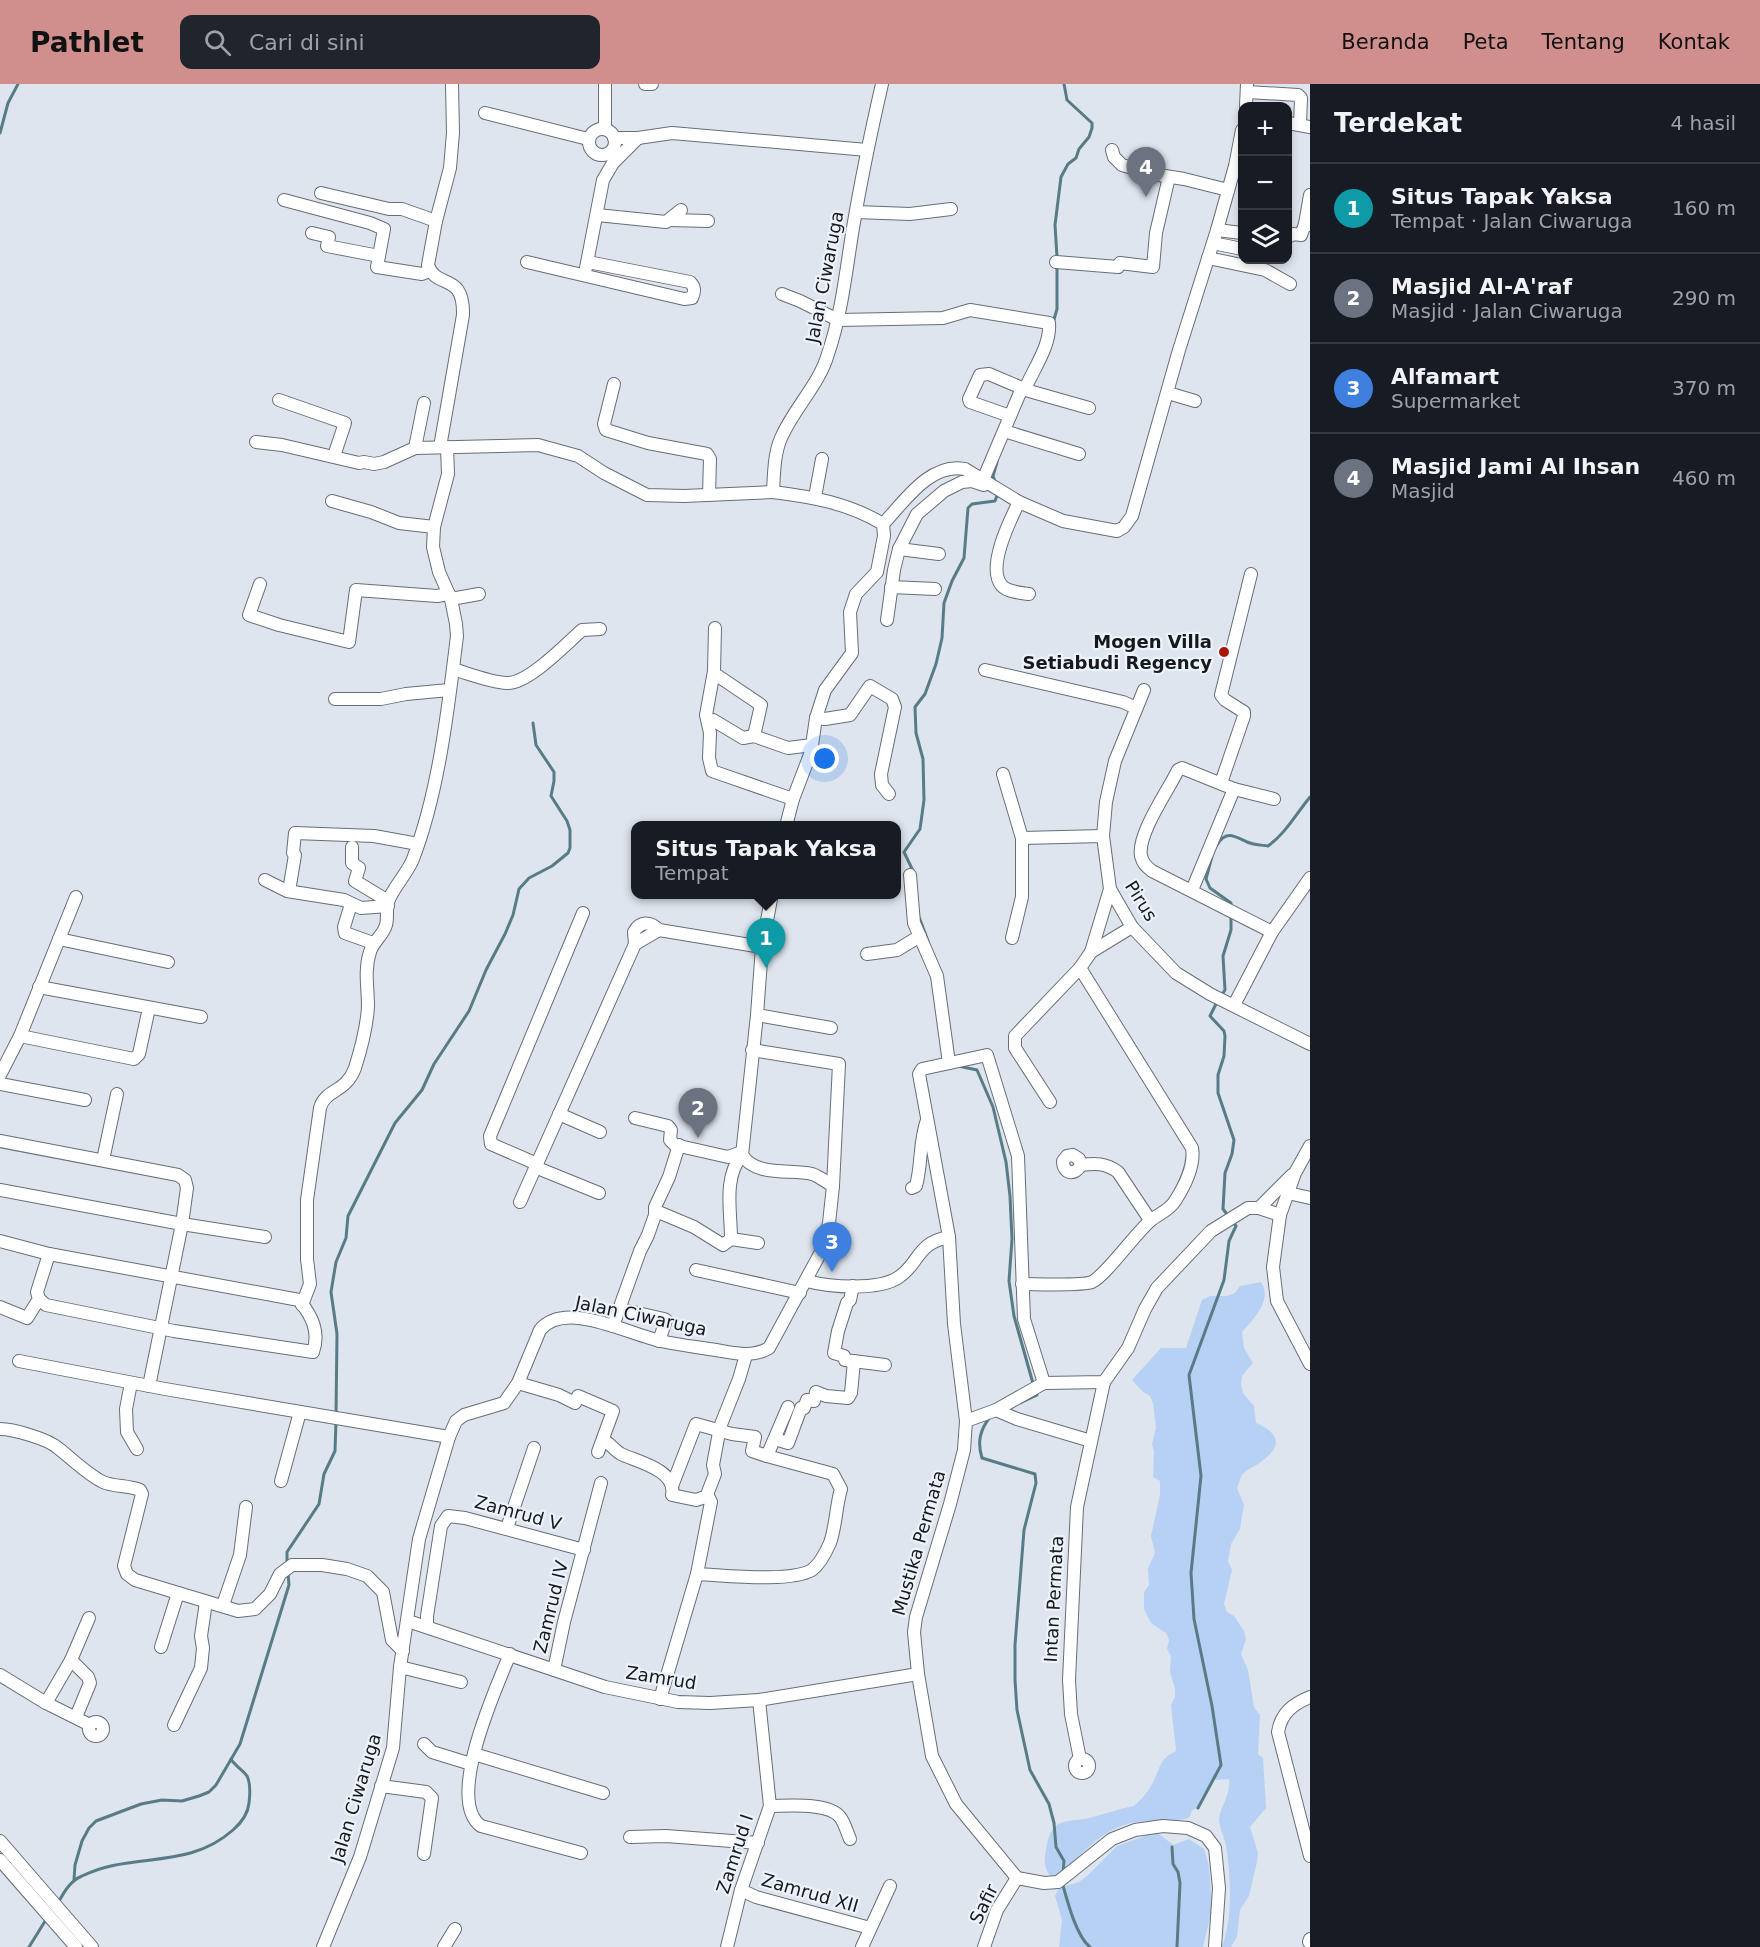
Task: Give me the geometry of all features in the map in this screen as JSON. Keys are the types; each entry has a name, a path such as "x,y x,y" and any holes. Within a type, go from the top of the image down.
{"street":[{"path":"430,272 428,265 436,221 450,168 453,133 452,84"},
{"path":"605,84 610,134 614,147 609,154 596,154 592,152 588,144 588,139 593,132 610,134 638,138 672,133 693,134 770,143 867,150"},
{"path":"645,84 652,84"},
{"name":"Jalan Ciwaruga","path":"773,492 774,468 780,440 791,418 819,376 828,356 838,320 867,150 882,84"},
{"path":"1247,88 1298,95 1300,98 1299,124"},
{"path":"484,113 588,139"},
{"path":"585,276 600,189 606,172 638,138"},
{"path":"787,821 812,745 816,718 825,690 852,653 850,612 856,594 877,572 884,536 883,524 919,487 949,468 965,469 1019,502 1074,523 1117,531 1124,527 1132,516 1179,351 1209,258 1238,147"},
{"path":"1112,150 1114,157 1122,165 1228,190"},
{"path":"1056,262 1118,267 1120,263 1133,263 1153,267 1156,233 1169,177"},
{"path":"321,193 402,209 436,221"},
{"path":"1292,234 1301,235 1308,224 1310,195"},
{"path":"284,200 370,223 384,229 377,267 422,274 430,272 456,287 463,300 463,315 444,447 448,474 434,527 433,548 436,565 450,596 456,624 453,669 428,813 408,870 388,904 386,926 372,943 367,969 367,1017 354,1071 343,1087 324,1099 320,1108 307,1200 306,1232 310,1284 302,1305"},
{"path":"856,212 910,214 951,209"},
{"path":"670,220 681,210"},
{"path":"597,215 660,222 708,221"},
{"path":"1217,230 1238,233"},
{"path":"312,232 329,237 327,246 380,256"},
{"path":"1213,243 1238,248"},
{"path":"1209,258 1265,270 1290,285"},
{"path":"527,262 684,299 692,298 694,290 690,282 588,262"},
{"path":"782,294 838,320 943,318 970,310 1049,323 1050,331 1046,348 1040,355 1010,416 989,483"},
{"path":"1010,416 970,402 969,399 978,377 982,374 989,374 1024,388 1089,408"},
{"path":"614,384 604,424 606,430 648,443 707,454 710,459 709,495"},
{"path":"1168,393 1195,401"},
{"path":"279,400 345,423 334,456"},
{"path":"415,448 424,403"},
{"path":"1004,431 1079,454"},
{"path":"256,442 282,445 319,455 374,464 415,448 538,445 578,456 604,473 647,495 684,496 773,492 815,497 862,512 883,524"},
{"path":"815,497 822,459"},
{"path":"887,620 899,549 917,514 944,490 963,482 972,481 982,485 989,483"},
{"path":"332,501 399,523 434,527"},
{"path":"1019,502 997,558 997,572 1000,583 1005,588 1029,594"},
{"path":"899,549 939,554"},
{"path":"1221,783 1244,716 1244,712 1221,695 1251,574"},
{"path":"260,584 249,615 279,625 349,642 356,590 437,596 479,594"},
{"path":"891,587 935,589"},
{"path":"715,628 714,671 706,715 710,733 709,759 712,771 793,800"},
{"path":"453,669 506,683 516,682 555,656 582,630 600,629"},
{"path":"985,670 1123,702 1136,708"},
{"path":"718,676 761,705 754,736"},
{"path":"816,718 850,715 870,686 892,699 895,707 881,774 882,785 889,794"},
{"path":"335,699 381,699 449,690"},
{"name":"Pirus","path":"1144,690 1115,761 1106,802 1103,836 1110,889 1132,927 1176,973 1210,994 1310,1044"},
{"path":"713,720 743,738 754,736 789,748 812,745"},
{"path":"1272,932 1152,871 1145,865 1141,855 1141,845 1178,770 1182,768 1234,789 1274,799"},
{"path":"1003,774 1022,838 1022,897 1012,938"},
{"path":"1192,890 1234,789"},
{"path":"289,891 295,855 293,853 295,833 374,836 418,844"},
{"path":"1022,838 1103,836"},
{"path":"352,847 352,862 359,868 355,881 388,904"},
{"path":"910,875 914,923 937,976 949,1063 987,1055 1018,1156 1024,1319 1044,1383"},
{"path":"1234,1005 1272,932 1310,878"},
{"path":"266,880 289,891 344,900 361,908 388,904"},
{"path":"1050,1102 1015,1048 1016,1036 1080,968 1091,952 1110,889"},
{"path":"0,1076 20,1036 76,897"},
{"path":"656,1211 694,1227 723,1245 731,1239 729,1181 735,1163 742,1153 762,947 771,899"},
{"path":"351,903 344,927 345,933 372,943"},
{"path":"583,913 490,1136 491,1144 599,1193"},
{"path":"1091,952 1132,927"},
{"path":"520,1202 635,944 659,930 762,947"},
{"path":"867,954 897,950 920,936"},
{"path":"59,939 168,962"},
{"path":"1022,1284 1091,1282 1096,1279 1150,1220 1174,1203 1188,1175 1192,1154 1192,1148 1080,968"},
{"path":"39,987 201,1017"},
{"path":"20,1036 134,1059 139,1054 149,1008"},
{"path":"757,1015 831,1028"},
{"path":"708,1492 715,1474 713,1465 719,1431 746,1355 769,1348 807,1281 822,1250 833,1186 838,1064 753,1050"},
{"name":"Mustika Permata","path":"949,1063 922,1069 919,1074 949,1237 954,1324 966,1421 964,1450 915,1617 914,1632 918,1674 932,1756 956,1804 1017,1878"},
{"path":"0,1084 85,1100"},
{"path":"103,1160 117,1094"},
{"path":"559,1114 600,1132"},
{"path":"635,1118 668,1126 671,1130 670,1140 679,1145 728,1157 742,1153"},
{"path":"912,1188 916,1186 920,1172 921,1136 927,1119"},
{"path":"0,1141 178,1174 185,1180 187,1188 182,1224 149,1386"},
{"path":"613,1326 656,1211 655,1206 669,1178 679,1145"},
{"path":"1310,1146 1294,1173 1280,1215 1273,1267 1277,1301 1310,1364"},
{"path":"742,1153 745,1160 757,1167 814,1174 833,1186"},
{"path":"1081,1165 1105,1164 1118,1172 1150,1220"},
{"path":"966,1421 996,1410 1044,1383 1104,1382 1128,1348 1144,1309 1157,1288 1191,1250 1227,1220 1254,1208 1294,1173"},
{"path":"0,1190 182,1224 266,1236"},
{"path":"1288,1193 1310,1198"},
{"path":"1254,1208 1280,1215"},
{"path":"807,1281 821,1285 853,1286 898,1278 924,1247 949,1237"},
{"path":"731,1239 758,1244"},
{"path":"0,1241 49,1254 298,1300 309,1313 315,1327 313,1352 160,1328 46,1305 39,1299 37,1292 49,1254"},
{"path":"696,1270 800,1293"},
{"path":"853,1286 838,1331 834,1353 844,1356 845,1360 885,1365"},
{"path":"0,1307 27,1318 39,1299"},
{"path":"620,1309 666,1320 659,1341"},
{"name":"Jalan Ciwaruga","path":"323,1947 360,1857 393,1748 400,1667 419,1539 449,1437 456,1421 464,1415 504,1403 518,1383 540,1330 546,1322 563,1317 613,1326 659,1341 746,1355"},
{"path":"19,1361 131,1383 449,1437"},
{"path":"775,1439 788,1443 801,1407 804,1407 807,1400 814,1401 816,1392 826,1396 848,1398 851,1394 854,1361"},
{"name":"Intan Permata","path":"1080,1759 1071,1714 1069,1680 1077,1507 1104,1382"},
{"path":"131,1383 126,1409 127,1432 137,1449"},
{"path":"518,1383 560,1395 575,1403 578,1396 613,1411 598,1452"},
{"path":"767,1456 788,1407"},
{"path":"996,1410 1017,1419 1091,1441"},
{"path":"281,1481 300,1412"},
{"path":"672,1486 696,1424 719,1431 755,1437 752,1451 833,1474 841,1489 831,1541 814,1569 808,1572 777,1576 697,1574"},
{"path":"0,1429 15,1431 52,1443 106,1484 140,1490 142,1494 124,1566 127,1574 135,1580 238,1611 255,1609 270,1594 280,1574 292,1565 322,1565 347,1569 367,1576 383,1592 392,1640 403,1651"},
{"path":"603,1440 610,1443 620,1453 661,1472 670,1479 672,1495 696,1500 708,1496 711,1502 697,1574 660,1699"},
{"path":"507,1528 534,1448"},
{"name":"Zamrud IV","path":"554,1670 564,1622 601,1483"},
{"path":"223,1605 240,1555 246,1507"},
{"name":"Zamrud V","path":"427,1627 442,1522 448,1516 507,1528 584,1550"},
{"path":"161,1647 177,1593"},
{"path":"174,1725 201,1668 204,1648 201,1636 206,1602"},
{"path":"46,1703 71,1660 89,1618"},
{"name":"Zamrud","path":"408,1621 605,1687 678,1702 759,1700 918,1674"},
{"path":"510,1654 472,1759 468,1782 468,1805 475,1822 481,1826 581,1853"},
{"path":"71,1660 88,1677 90,1683 76,1717"},
{"path":"400,1667 461,1682"},
{"path":"0,1675 46,1703 90,1725"},
{"path":"1310,1696 1297,1702 1285,1713 1280,1721 1278,1732 1310,1856"},
{"name":"Zamrud I","path":"727,1947 741,1890 770,1806 759,1700"},
{"path":"424,1744 432,1752 472,1759 603,1793"},
{"path":"381,1786 430,1794 432,1798 424,1854"},
{"path":"770,1806 818,1807 830,1810 840,1817 850,1839"},
{"path":"1017,1878 1044,1883 1058,1881 1112,1839 1135,1830 1163,1826 1188,1828 1206,1836 1215,1848 1218,1888 1215,1947"},
{"path":"630,1837 666,1836 758,1843"},
{"path":"0,1841 92,1947"},
{"path":"0,1860 76,1947"},
{"name":"Safir","path":"984,1947 997,1910 1017,1878"},
{"path":"862,1947 890,1886"},
{"name":"Zamrud XII","path":"741,1890 756,1897 870,1928"},
{"path":"444,1947 455,1929"}],"shaded area":[{"path":"1261,1282 1265,1295 1263,1302 1242,1332 1244,1348 1253,1363 1242,1376 1241,1384 1243,1393 1254,1406 1256,1423 1273,1434 1276,1444 1269,1455 1241,1476 1237,1488 1244,1505 1240,1529 1231,1544 1228,1561 1232,1570 1224,1604 1227,1612 1234,1616 1244,1631 1246,1639 1241,1654 1248,1670 1254,1707 1260,1715 1258,1754 1263,1758 1266,1808 1250,1827 1258,1853 1257,1862 1249,1896 1240,1910 1237,1937 1231,1947 1222,1947 1228,1923 1230,1884 1226,1846 1219,1819 1229,1790 1229,1779 1213,1780 1200,1800 1198,1808 1192,1810 1189,1818 1132,1823 1114,1829 1095,1841 1054,1877 1050,1876 1047,1870 1045,1857 1050,1835 1057,1825 1134,1806 1149,1789 1163,1760 1176,1751 1171,1705 1175,1697 1175,1689 1170,1672 1171,1656 1167,1649 1169,1640 1166,1633 1151,1623 1144,1609 1144,1592 1149,1585 1148,1568 1155,1553 1151,1536 1160,1495 1160,1481 1153,1477 1152,1444 1156,1428 1150,1396 1132,1380 1161,1348 1186,1348 1202,1300 1210,1296 1227,1296 1235,1293 1240,1286"},
{"path":"1150,1834 1159,1834 1173,1845 1189,1839 1204,1849 1209,1866 1212,1909 1203,1947 1059,1947 1062,1920 1055,1896 1059,1888 1079,1882 1117,1846"}],"waterway":[{"path":"0,133 8,103 18,84"},
{"path":"1057,257 1055,225 1061,177 1068,164 1076,158 1092,128 1092,123 1067,100 1064,84"},
{"path":"1053,323 1057,309 1057,264"},
{"path":"996,484 993,476 997,462"},
{"path":"914,873 904,852 920,829 924,800 923,759 916,733 915,707 925,694 936,664 942,638 944,603 964,558 968,508 972,504 995,501 998,493"},
{"path":"336,1415 337,1334 331,1292 336,1262 346,1238 348,1216 395,1123 422,1090 434,1064 469,1011 513,915 519,889 529,878 552,866 568,853 570,848 570,830 567,821 551,796 554,772 536,745 533,723"},
{"path":"1217,845 1224,837 1234,836 1252,844 1268,846 1286,829 1310,797"},
{"path":"1212,856 1206,879 1210,888 1231,903 1231,909"},
{"path":"1221,996 1225,990 1223,956 1231,930 1231,915"},
{"path":"919,917 928,941"},
{"path":"1217,1002 1210,1016 1224,1031 1225,1036 1224,1056 1218,1075 1218,1093 1234,1140 1225,1173 1223,1209 1229,1217"},
{"path":"958,1066 977,1070 993,1107 1006,1162 1010,1196 1012,1239 1009,1281 1014,1316 1034,1387"},
{"path":"1198,1808 1221,1765 1212,1706 1194,1619 1191,1573 1201,1476 1189,1375 1224,1280 1229,1241 1236,1226 1233,1222"},
{"path":"1020,1403 1037,1395 1036,1393"},
{"path":"990,1417 980,1436 982,1458 1035,1474 1036,1483 1024,1530 1015,1645 1017,1710 1030,1770 1049,1804 1054,1823 1056,1847 1064,1861 1063,1873"},
{"path":"287,1564 287,1552 319,1504 324,1474 335,1451 336,1421"},
{"path":"74,1880 75,1865 82,1841 96,1821 141,1804 162,1800 182,1801 199,1796 209,1792 216,1785 240,1744 289,1585 288,1573"},
{"path":"58,1903 71,1884 82,1876 120,1864 197,1851 215,1843 233,1830 247,1811 250,1790 247,1776 231,1759"},
{"path":"1172,1847 1173,1864 1178,1872 1180,1883 1177,1947"},
{"path":"1062,1882 1076,1926 1090,1947"},
{"path":"29,1947 47,1918"}],"place":[{"name":"Masjid Jami Al Ihsan","path":"1146,197"},
{"name":"Mogen Villa Setiabudi Regency","path":"1224,652"},
{"name":"Situs Tapak Yaksa","path":"766,968"},
{"name":"Masjid Al-A'raf","path":"698,1138"},
{"name":"Alfamart","path":"832,1272"}]}
